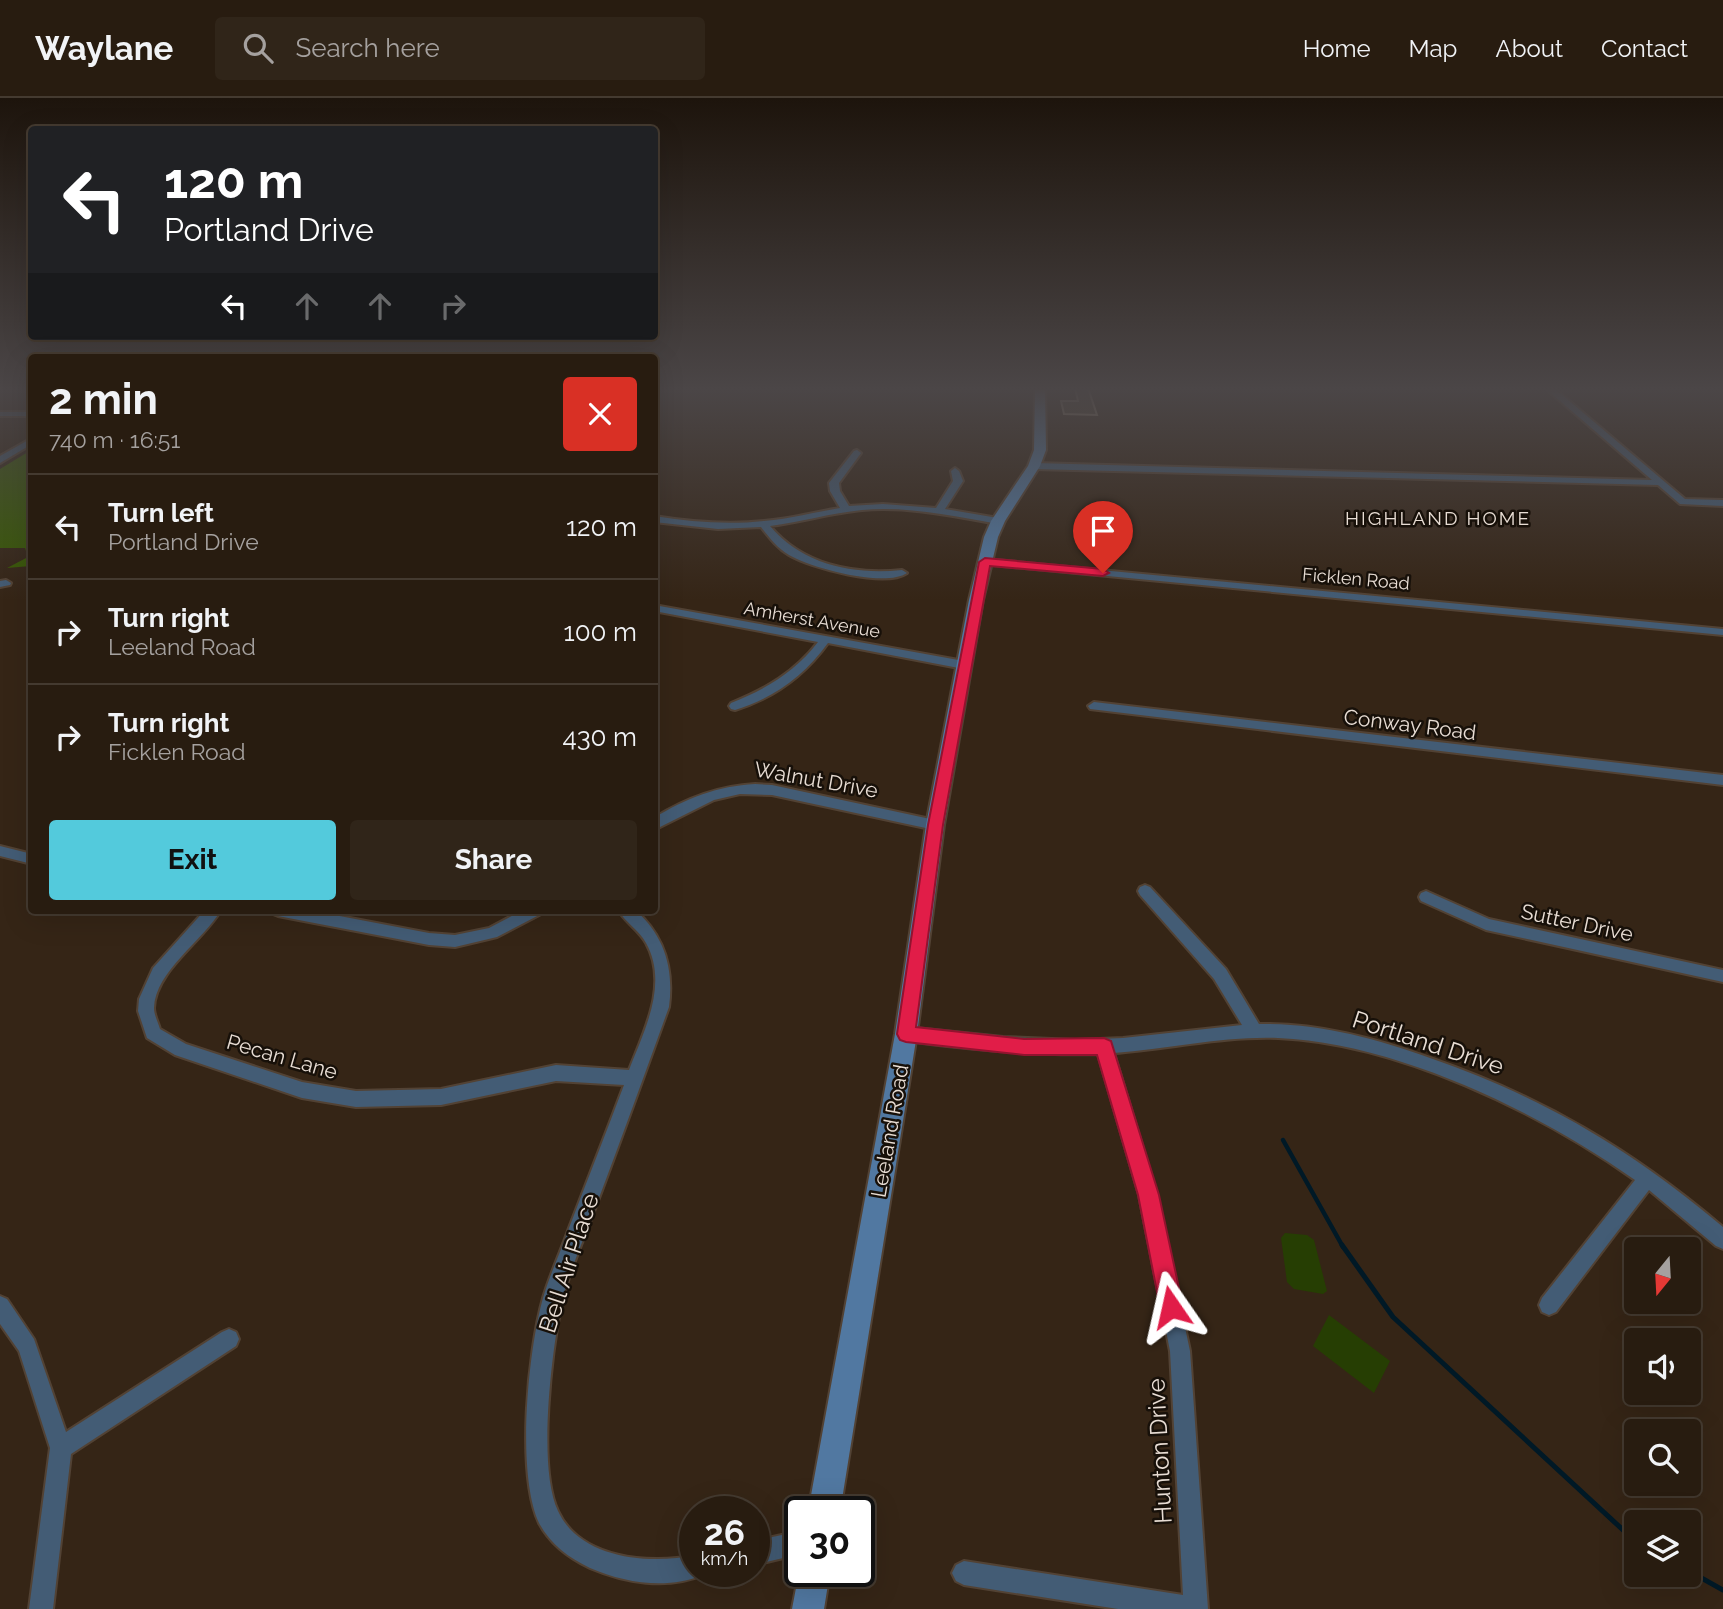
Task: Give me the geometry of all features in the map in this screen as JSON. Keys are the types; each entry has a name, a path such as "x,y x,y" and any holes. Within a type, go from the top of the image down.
{"main road":[{"name":"Leeland Road","path":"827,1496 906,1034 935,825 964,665 985,562 998,521 1034,466 1036,459"},
{"path":"808,1609 812,1587"}],"street":[{"path":"846,509 835,491 834,483 853,459"},
{"path":"1629,459 1683,502 1723,503"},
{"path":"1034,466 1657,483"},
{"path":"939,511 958,481 955,471"},
{"path":"658,520 718,527 764,525 846,509 898,507 998,521"},
{"path":"764,525 783,546 808,560 878,574 902,573"},
{"name":"Ficklen Road","path":"985,562 1723,632"},
{"name":"Amherst Avenue","path":"658,609 964,665"},
{"path":"735,706 787,683 811,660 825,640"},
{"name":"Conway Road","path":"1094,706 1723,780"},
{"name":"Walnut Drive","path":"658,823 702,798 745,788 772,790 935,825"},
{"path":"0,851 28,858"},
{"path":"1145,891 1220,974 1255,1032"},
{"name":"Sutter Drive","path":"1426,897 1486,924 1723,976"},
{"name":"Pecan Lane","path":"211,914 159,973 147,999 146,1012 153,1033 181,1050 302,1090 356,1099 441,1097 556,1073 634,1078"},
{"path":"298,914 429,940 454,941 492,933 528,914"},
{"name":"Bell Air Place","path":"630,914 657,944 664,972 661,1007 552,1297 540,1378 538,1475 541,1497 548,1517 573,1546 598,1560 625,1569 654,1572 679,1569"},
{"name":"Portland Drive","path":"906,1034 1024,1047 1104,1046 1255,1032 1306,1033 1339,1038 1442,1069 1542,1110 1599,1143 1648,1177 1723,1239"},
{"name":"Hunton Drive","path":"1104,1046 1148,1195 1180,1351 1195,1609"},
{"path":"1549,1305 1648,1177"},
{"path":"0,1306 27,1346 61,1448 41,1609"},
{"path":"61,1448 229,1339"},
{"path":"964,1573 1195,1609"}],"green space":[{"path":"17,459 28,459 28,557 25,548 0,548 0,469"},
{"path":"28,557 28,566 7,568"},
{"path":"1285,1233 1307,1235 1314,1240 1327,1291 1323,1294 1294,1289 1287,1282 1281,1238"},
{"path":"1329,1315 1390,1361 1374,1393 1313,1346"}],"waterway":[{"path":"1283,1140 1343,1247"},
{"path":"1342,1245 1393,1317 1624,1531"},
{"path":"1701,1578 1723,1590"}],"district":[{"name":"HIGHLAND HOME","path":"1438,518"}],"route":[{"path":"1103,573 985,562 935,825 906,1034 1024,1047 1104,1046 1148,1195 1171,1307"}]}
